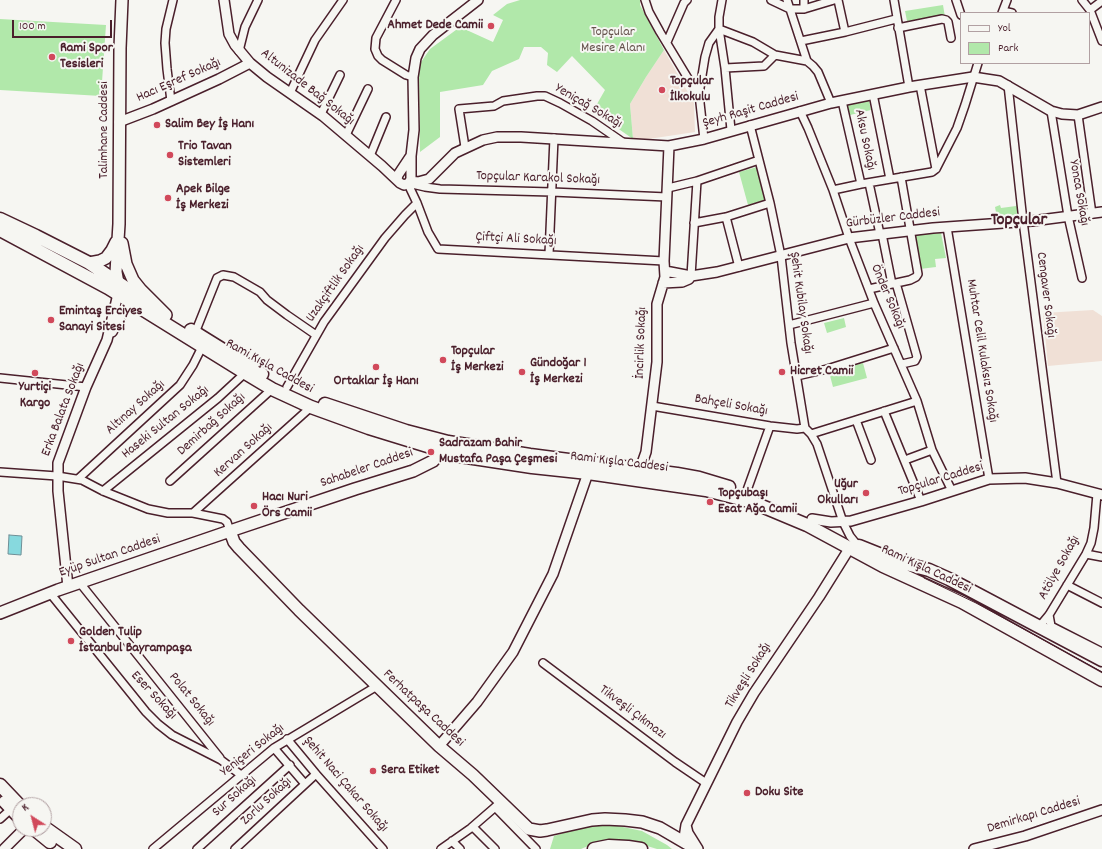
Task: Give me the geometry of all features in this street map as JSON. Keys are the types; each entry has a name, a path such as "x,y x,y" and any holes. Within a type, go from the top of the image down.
{"main road":[{"name":"Talimhane Caddesi","path":"118,289 116,272 119,236 119,122 122,0"},
{"name":"Rami Kışla Caddesi","path":"0,219 89,263 136,305 272,389 311,407 369,428 480,460 640,469 699,478 746,493 812,519 902,576 962,602 1102,680"},
{"name":"Rami Kışla Caddesi","path":"0,230 118,289 166,315 250,367 287,387 322,403 436,439 588,473 706,490 764,506 854,547 936,573 1102,660"},
{"name":"Talimhane Caddesi","path":"119,236 130,274 141,290 166,315"},
{"path":"89,263 106,258 119,236"},
{"path":"436,439 442,450"},
{"name":"Sahabeler Caddesi","path":"230,531 354,489 413,471 433,461 442,450"},
{"path":"631,480 638,474 640,469"},
{"name":"Eyüp Sultan Caddesi","path":"0,613 50,593 230,531"},
{"name":"Ferhatpaşa Caddesi","path":"230,531 234,542 249,560 439,746 473,775 498,804 529,829 540,831 592,820 605,819 642,822 653,825 672,835 684,847"},
{"path":"0,785 12,802"},
{"path":"0,797 12,805"},
{"name":"Ferhatpaşa Caddesi","path":"632,821 684,847"},
{"path":"52,833 75,849"},
{"path":"45,837 61,849"},
{"path":"594,849 614,846 641,849"},
{"path":"684,847 697,849"}],"street":[{"path":"171,100 165,43 166,29 173,0"},
{"name":"Altunizade Bağ Sokağı","path":"224,0 229,34 239,51 250,63 267,77 321,114 382,166 400,175"},
{"path":"239,51 245,27 258,0"},
{"path":"290,92 315,40 343,0"},
{"path":"396,0 376,38 375,49 378,56 382,60 406,75 414,77"},
{"path":"410,181 414,130 414,77 416,58 426,42 478,0"},
{"path":"645,0 649,12 689,80 699,94"},
{"path":"667,42 684,3 687,0"},
{"path":"771,0 790,9 804,10 834,0"},
{"path":"787,0 807,61"},
{"path":"804,0 804,10"},
{"path":"838,0 845,32"},
{"path":"894,0 896,19 909,87"},
{"path":"956,0 960,12"},
{"path":"1003,12 1007,0"},
{"path":"1082,0 1090,10 1102,41"},
{"path":"720,1 719,29 725,68 731,130"},
{"path":"1090,10 1102,1"},
{"path":"801,40 845,32 896,19"},
{"path":"898,28 942,19 948,22 951,38"},
{"path":"719,29 753,42 775,55 807,61 818,72 831,103"},
{"path":"704,139 699,94 705,57 709,43 719,29"},
{"path":"725,68 764,66 775,55"},
{"name":"Hacı Eşref Sokağı","path":"119,122 153,109 250,63"},
{"path":"833,190 932,172 936,169 957,128 977,64"},
{"path":"321,114 340,75"},
{"name":"Şeyh Raşit Caddesi","path":"410,181 418,182 429,179 455,153 465,147 483,140 497,137 521,136 670,146 704,139 731,130 831,103 909,87 973,77 999,81 1051,111 1062,114 1078,115 1102,106"},
{"path":"920,85 936,169"},
{"name":"Cengaver Sokağı","path":"1008,85 1022,221 1057,483"},
{"path":"346,135 368,89"},
{"path":"873,94 890,179"},
{"name":"Yeniçağ Sokağı","path":"465,147 459,109 494,106 503,101 537,96 545,96 560,103 598,124 624,143"},
{"name":"Aksu Sokağı","path":"842,101 861,184"},
{"name":"Önder Sokağı","path":"800,111 833,190 848,238 874,303 917,401 932,450 952,491"},
{"name":"Yonca Sokağı","path":"1051,111 1068,216 1082,278"},
{"path":"1078,115 1092,214"},
{"path":"370,156 386,117"},
{"name":"Şehit Kubilay Sokağı","path":"750,125 770,203 781,256 789,325 804,428"},
{"path":"549,254 554,138"},
{"name":"İncirlik Sokağı","path":"640,469 646,452 657,362 657,304 665,271 664,261 670,146"},
{"path":"400,175 411,156"},
{"name":"Topçular Karakol Sokağı","path":"410,181 425,187 440,189 667,193 759,160"},
{"path":"400,175 408,173 410,181"},
{"path":"869,289 915,279 918,274 901,177"},
{"name":"Çiftçi Ali Sokağı","path":"410,181 428,232 438,249 664,261"},
{"path":"663,283 682,282 689,279 691,276 697,181"},
{"path":"869,183 894,283 917,357 915,361 902,364"},
{"name":"Uzakçiftlik Sokağı","path":"287,387 324,322 385,238 417,203"},
{"path":"694,222 726,217 770,203"},
{"name":"Gürbüzler Caddesi","path":"691,276 739,267 848,238 1102,212"},
{"path":"726,217 739,267"},
{"name":"Muhtar Celil Kulaksız Sokağı","path":"947,227 988,479"},
{"path":"665,271 691,276"},
{"path":"195,333 217,278 223,275 234,277 260,292 267,300 316,335"},
{"name":"Erka Balata Sokağı","path":"107,340 118,289"},
{"path":"789,325 874,303"},
{"name":"Erka Balata Sokağı","path":"68,587 57,476 60,456 86,387 107,340 124,310 128,307 136,305"},
{"name":"Altınay Sokağı","path":"78,479 180,385 193,365 202,347"},
{"path":"797,376 827,369 894,348"},
{"name":"Haseki Sultan Sokağı","path":"103,491 218,398 245,373"},
{"path":"0,378 86,387"},
{"name":"Demirbağ Sokağı","path":"170,481 272,389"},
{"path":"811,434 917,401"},
{"name":"Bahçeli Sokağı","path":"652,406 770,426 797,429 804,428"},
{"name":"Kervan Sokağı","path":"193,513 311,407"},
{"path":"884,411 921,502"},
{"path":"856,420 871,460"},
{"path":"746,493 770,426"},
{"path":"804,428 811,434 822,456 843,522 854,547"},
{"path":"905,460 932,450"},
{"path":"0,472 57,476 86,481 103,491 148,509 168,513 193,513 223,519 230,531"},
{"path":"439,746 477,702 513,652 553,574 588,473"},
{"name":"Topçular Caddesi","path":"812,519 843,522 851,521 921,502 988,479 1025,478 1057,483 1100,494"},
{"name":"Atölye Sokağı","path":"1039,627 1050,615 1086,554 1091,543 1099,512 1100,494"},
{"name":"Tikveşli Sokağı","path":"684,847 686,825 706,783 754,693 854,547"},
{"path":"1086,554 1102,557"},
{"name":"Polat Sokağı","path":"80,583 221,760"},
{"path":"1067,585 1102,603"},
{"name":"Eser Sokağı","path":"50,593 146,712 158,724 172,734 221,760 241,775"},
{"path":"1050,615 1051,626 1102,652"},
{"name":"Tikveşli Çıkmazı","path":"543,663 668,757 706,783"},
{"name":"Yeniçeri Sokağı","path":"153,849 274,748 377,686"},
{"name":"Şehit Naci Çakar Sokağı","path":"287,739 316,774 384,849"},
{"path":"274,748 305,784"},
{"name":"Sur Sokağı","path":"197,849 290,765"},
{"name":"Zorlu Sokağı","path":"235,849 316,774"},
{"path":"441,849 472,827 498,804 536,849"},
{"name":"Demirkapı Caddesi","path":"974,849 1025,836 1102,810"},
{"path":"0,819 12,811"},
{"path":"672,835 682,830 686,825"},
{"path":"686,825 688,833 697,849"},
{"path":"472,827 495,849"},
{"path":"4,849 16,837"},
{"path":"452,841 460,849"}],"shaded area":[{"name":"Topçular İlkokulu","path":"664,50 694,103 695,132 642,140 633,139 630,104"},
{"path":"1093,310 1102,316 1102,361 1048,366 1043,313"}],"green space":[{"name":"Topçular Mesire Alanı","path":"520,0 640,0 640,5 664,50 630,104 633,139 593,111 605,90 572,56 557,72 547,65 548,53 541,47 524,47 519,59 492,71 483,85 440,92 440,137 420,152 419,65 430,49 460,27 493,42 503,20 493,15 507,4"},
{"path":"943,5 945,17 907,21 905,11"},
{"name":"Rami Spor Tesisleri","path":"0,19 106,25 101,96 0,90"},
{"path":"869,100 871,110 850,115 847,105"},
{"path":"757,167 765,200 748,205 739,172"},
{"path":"1016,202 1019,216 997,218 995,207 1000,205 1001,208 1016,206"},
{"path":"941,233 946,258 935,259 936,267 920,269 914,235"},
{"path":"844,318 846,327 827,333 824,323"},
{"path":"863,363 867,378 833,387 829,372"},
{"path":"618,826 642,831 672,849 657,849 644,845 604,842 581,849 550,849 554,836 579,828"}],"water":[{"path":"9,535 22,536 21,555 8,554"}],"tram line":[{"path":"924,578 976,603 1102,672"}],"place":[{"name":"Ahmet Dede Camii","path":"491,26"},
{"name":"Rami Spor Tesisleri","path":"52,57"},
{"name":"Topçular İlkokulu","path":"662,90"},
{"name":"Salim Bey İş Hanı","path":"157,125"},
{"name":"Trio Tavan Sistemleri","path":"170,155"},
{"name":"Apek Bilge İş Merkezi","path":"168,198"},
{"name":"Emintaş Erciyes Sanayi Sitesi","path":"51,320"},
{"name":"Topçular İş Merkezi","path":"443,360"},
{"name":"Ortaklar İş Hanı","path":"376,367"},
{"name":"Gündoğar 1 İş Merkezi","path":"522,372"},
{"name":"Hicret Camii","path":"782,372"},
{"name":"Yurtiçi Kargo","path":"35,373"},
{"name":"Sadrazam Bahir Mustafa Paşa Çeşmesi","path":"431,452"},
{"name":"Uğur Okulları","path":"866,493"},
{"name":"Topçubaşı Esat Ağa Camii","path":"710,502"},
{"name":"Hacı Nuri Örs Camii","path":"254,506"},
{"name":"Golden Tulip İstanbul Bayrampaşa","path":"71,641"},
{"name":"Sera Etiket","path":"373,771"},
{"name":"Doku Site","path":"747,793"}],"district":[{"name":"Topçular","path":"1019,222"}]}
